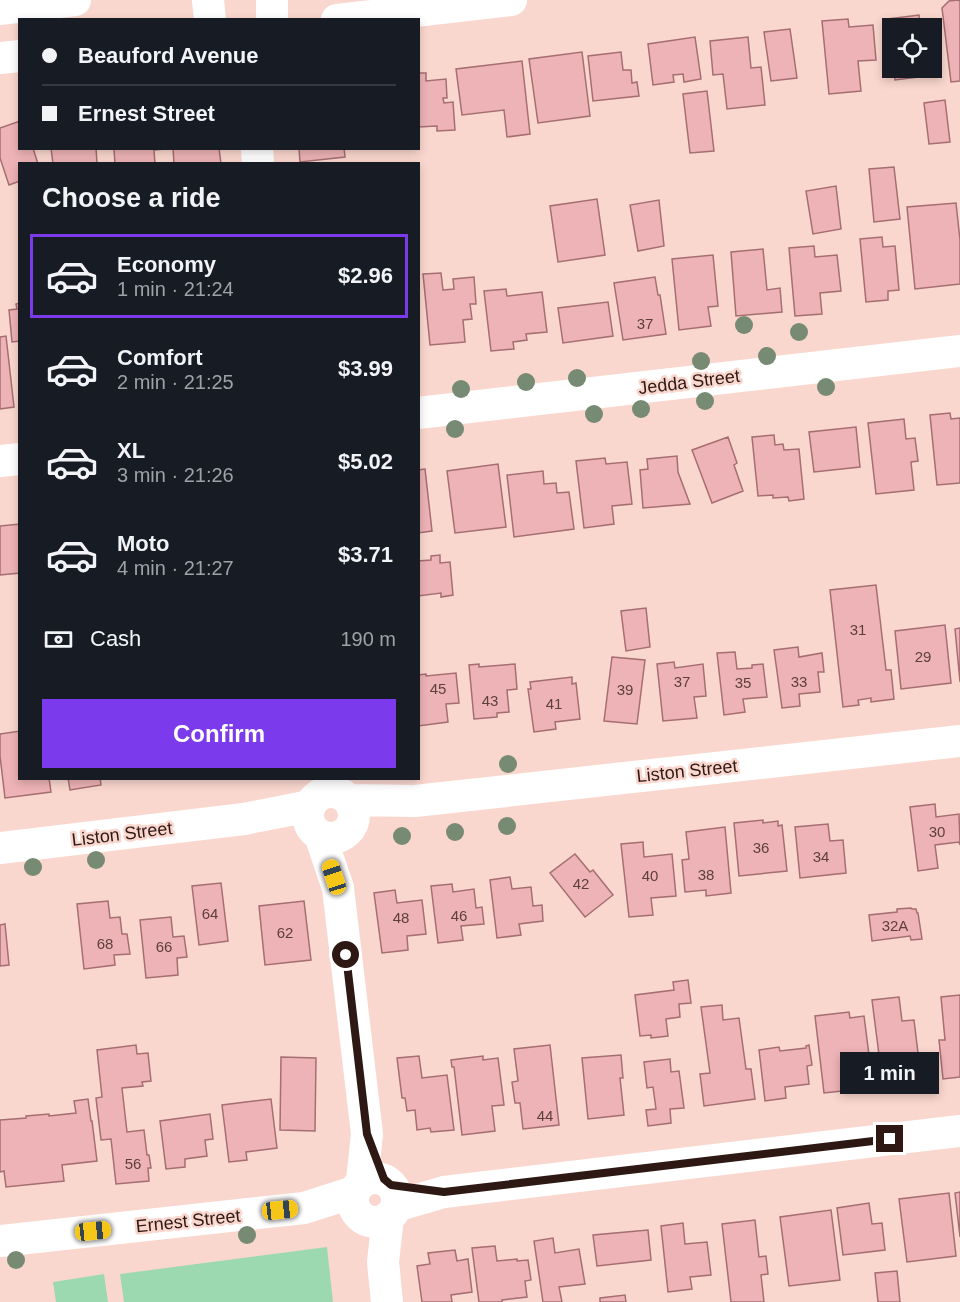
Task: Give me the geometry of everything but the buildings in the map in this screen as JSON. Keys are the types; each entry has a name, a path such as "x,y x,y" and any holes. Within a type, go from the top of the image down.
{"street":[{"path":"0,9 75,0"},
{"path":"208,0 210,18"},
{"path":"272,0 272,18"},
{"path":"354,18 511,0"},
{"path":"0,58 18,56"},
{"name":"Jedda Street","path":"420,413 960,351"},
{"path":"0,461 18,459"},
{"name":"Liston Street","path":"0,848 331,807 415,801 960,741"},
{"path":"331,807 338,888 387,1302"},
{"name":"Ernest Street","path":"0,1241 444,1192 960,1131"}],"green space":[{"path":"327,1247 333,1302 124,1302 120,1274"},
{"path":"104,1274 108,1302 56,1302 53,1282"}],"route":[{"path":"346,955 367,1134 384,1179 391,1185 444,1192 890,1139"}]}
